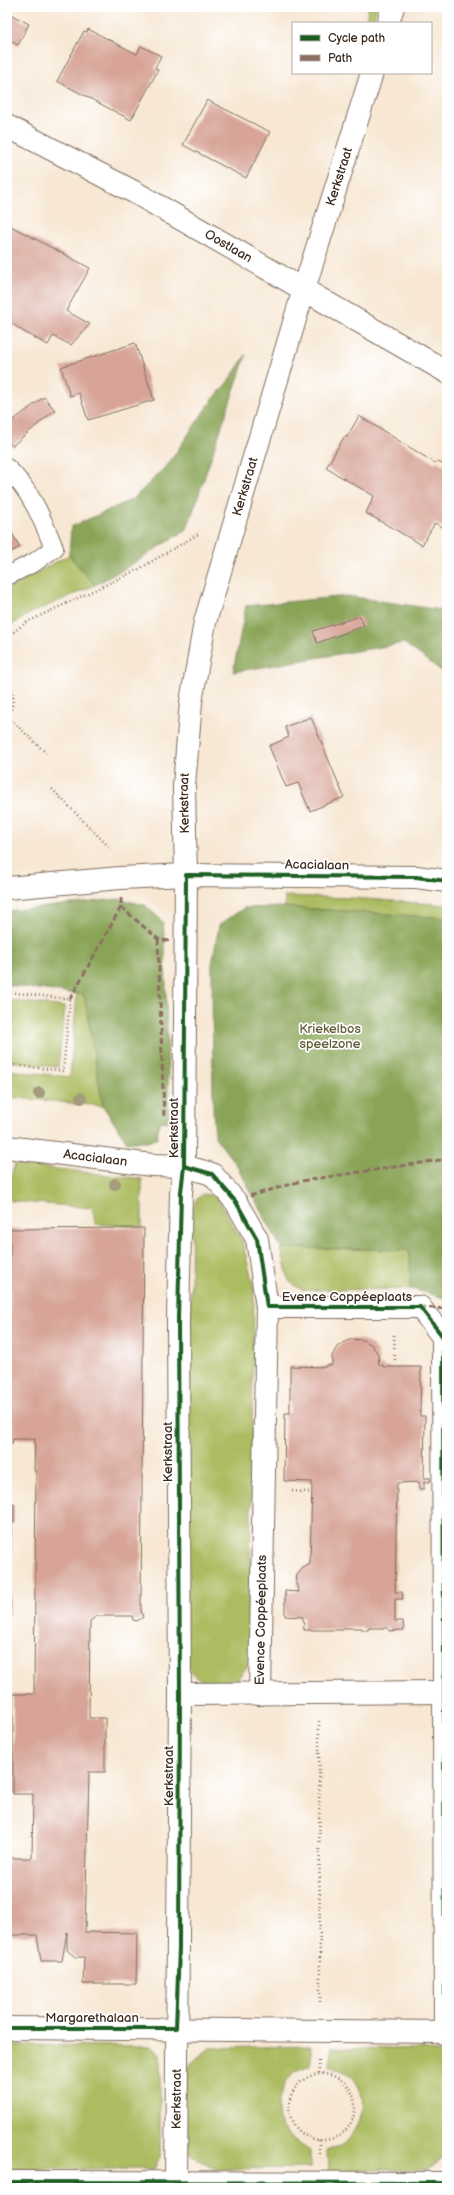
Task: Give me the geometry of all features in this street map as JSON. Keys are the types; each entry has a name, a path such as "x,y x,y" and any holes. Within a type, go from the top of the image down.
{"street":[{"path":"388,22 393,7"},
{"name":"Kerkstraat","path":"176,2183 176,2028 179,1940 180,1694 178,1320 181,1192 184,1166 186,875 184,786 192,702 205,622 304,289 372,74"},
{"name":"Oostlaan","path":"7,126 136,193 447,372"},
{"name":"Acacialaan","path":"7,888 120,878 186,875 416,877 447,881"},
{"name":"Acacialaan","path":"7,1147 152,1165 184,1166"},
{"name":"Evence Coppéeplaats","path":"184,1166 212,1174 236,1202 257,1239 267,1307 260,1694"},
{"name":"Evence Coppéeplaats","path":"267,1307 420,1307 443,1337 446,2033"},
{"name":"Evence Coppéeplaats","path":"180,1694 444,1692"},
{"name":"Margarethalaan","path":"7,2028 176,2028 446,2033"},
{"path":"7,2182 447,2183"}],"lane":[{"path":"7,468 22,482 43,521 54,548 35,562 7,576"}],"path":[{"path":"7,637 27,622 139,569 206,530"},
{"path":"7,678 12,687 14,697 13,708 7,717 46,753"},
{"path":"52,789 113,850 113,855"},
{"path":"7,992 70,999 63,1071 7,1064"},
{"path":"394,1328 395,1363"},
{"path":"319,1718 320,2007"},
{"path":"319,2074 330,2075 340,2079 348,2086 353,2096 355,2107 353,2118 340,2134 330,2139 319,2140 308,2137 300,2131 290,2112 290,2101 293,2091 300,2083 309,2077 319,2074"}],"green space":[{"path":"368,7 377,7 372,22 366,22"},
{"path":"246,355 187,529 131,565 95,585 69,555 71,527 133,499 169,463 209,404 227,383"},
{"path":"69,555 95,585 29,614 7,628 7,589"},
{"path":"347,596 447,611 447,675 404,643 233,672 246,606"},
{"path":"285,896 352,898 447,905 447,918 284,907"},
{"path":"119,899 145,905 163,922 165,948 169,1121 159,1122 157,1138 148,1142 127,1142 103,1106 84,995 7,985 7,911"},
{"name":"Kriekelbos speelzone","path":"284,907 447,918 447,1297 445,1298 411,1289 409,1250 281,1248 237,1166 215,1137 213,1110 212,964 219,925 244,908"},
{"path":"77,994 84,994 103,1106 7,1097 7,1070 70,1077"},
{"path":"7,1000 65,1007 58,1067 7,1061"},
{"path":"15,1164 142,1179 142,1227 95,1224 93,1208 11,1201 7,1187"},
{"path":"203,1194 216,1196 242,1241 254,1288 249,1664 237,1680 219,1682 204,1681 198,1678 193,1674 186,1656 192,1210 197,1199"},
{"path":"281,1248 410,1250 411,1289 302,1290 289,1281"},
{"path":"7,2045 152,2046 160,2055 160,2158 153,2169 7,2169"},
{"path":"311,2046 311,2066 294,2073 286,2083 278,2104 281,2124 290,2136 310,2151 310,2168 215,2169 190,2153 182,2133 183,2077 192,2062 210,2048"},
{"path":"331,2048 425,2049 441,2055 447,2061 447,2153 438,2163 427,2170 328,2170 327,2151 346,2141 352,2134 357,2126 362,2108 362,2099 356,2082 350,2075 330,2066"}],"building":[{"path":"12,15 29,24 18,45 7,39 7,24"},
{"path":"88,29 137,54 141,46 161,56 155,68 158,70 131,120 57,81 84,31 87,32"},
{"path":"207,100 270,132 246,178 183,145"},
{"path":"7,224 90,268 66,311 90,324 71,345 53,336 48,345 24,332 7,320"},
{"path":"135,343 154,400 88,420 79,393 70,396 61,367"},
{"path":"44,397 55,410 12,446 7,440 7,425"},
{"path":"359,416 435,463 437,461 447,467 447,519 442,527 435,523 422,545 366,513 374,496 326,468 344,437 347,437"},
{"path":"7,525 20,547 7,554"},
{"path":"360,616 364,626 317,643 313,631"},
{"path":"311,717 344,797 310,811 298,783 286,787 269,746 289,737 285,727"},
{"path":"144,1228 141,1611 143,1617 137,1621 133,1620 132,1616 97,1616 90,1621 89,1718 105,1718 105,1772 89,1772 85,1932 137,1933 136,1984 83,1984 84,1957 75,1957 67,1950 67,1932 62,1961 41,1961 37,1935 7,1935 7,1858 32,1858 33,1794 13,1794 13,1694 34,1694 36,1471 34,1471 35,1439 13,1439 12,1444 7,1449 7,1342 9,1342 10,1279 7,1279 7,1268 10,1268 10,1229"},
{"path":"352,1339 363,1340 372,1345 378,1354 379,1365 383,1365 383,1367 421,1367 420,1416 425,1416 424,1478 430,1478 430,1482 424,1482 424,1489 419,1489 419,1482 397,1483 395,1592 402,1592 403,1599 395,1599 395,1621 403,1621 404,1630 389,1631 388,1628 369,1628 368,1630 363,1630 362,1628 344,1628 343,1630 304,1630 303,1617 285,1616 285,1591 299,1592 296,1584 297,1575 303,1568 310,1564 312,1482 284,1481 285,1413 290,1413 290,1366 326,1367 326,1365 332,1365 332,1356 337,1347"},
{"path":"7,1504 14,1504 14,1523 11,1523 10,1616 7,1616"}],"marked path":[{"path":"121,898 121,907 158,939 169,941"},
{"path":"70,999 121,907"},
{"path":"158,939 164,1117"},
{"path":"250,1196 301,1181 447,1159"},
{"path":"420,1307 447,1309"}],"cycle path":[{"path":"7,2028 176,2028 179,1948 180,1694 178,1319 181,1192 184,1166 186,875 416,877 447,881"},
{"path":"184,1166 212,1174 236,1202 257,1239 267,1307 420,1307 443,1337 445,2032 447,2035"},
{"path":"7,2182 447,2183"}]}
